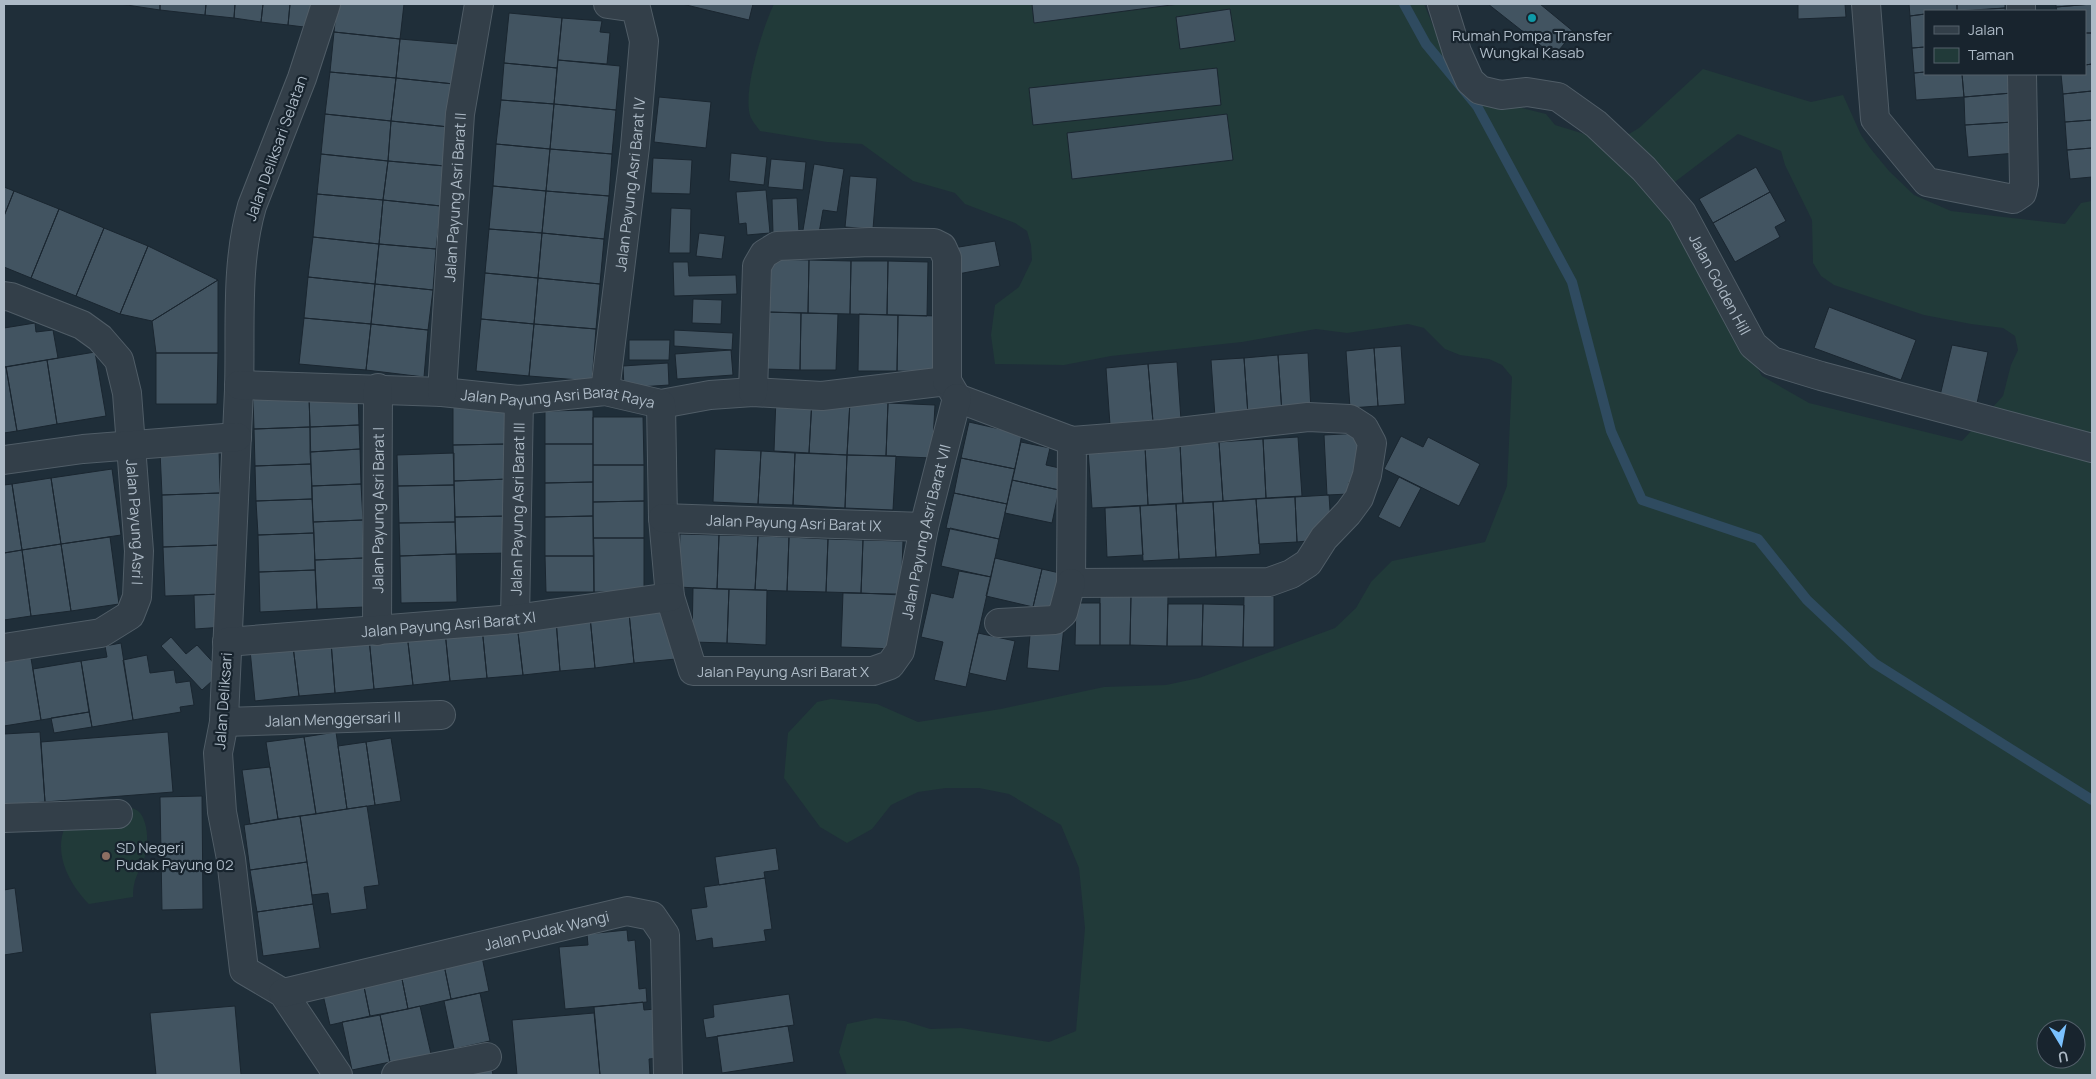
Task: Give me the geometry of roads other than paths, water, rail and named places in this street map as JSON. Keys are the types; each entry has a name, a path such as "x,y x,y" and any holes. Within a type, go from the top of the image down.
{"street":[{"name":"Jalan Deliksari Selatan","path":"239,385 241,262 247,222 302,78 326,4"},
{"name":"Jalan Payung Asri Barat II","path":"442,392 460,114 479,4"},
{"name":"Jalan Payung Asri Barat IV","path":"605,392 635,147 644,40 636,8 608,4"},
{"name":"Jalan Golden Hill","path":"1442,4 1456,52 1470,81 1480,90 1501,95 1527,92 1558,96 1596,124 1644,169 1682,214 1753,345 1772,361 1821,376 2092,448"},
{"path":"1866,4 1875,119 1929,183 2013,199 2022,192 2024,184 2022,75"},
{"name":"Jalan Payung Asri Barat VII","path":"753,392 757,266 764,254 777,246 870,242 934,243 942,247 947,258 952,390 900,651 890,665"},
{"name":"Jalan Payung Asri I","path":"4,296 11,297 82,325 100,338 119,360 127,393 139,551 137,597 130,615 101,633 4,648"},
{"name":"Jalan Payung Asri Barat Raya","path":"239,385 378,388 519,400 605,392 661,404 710,395 753,392 822,396 952,390"},
{"name":"Jalan Deliksari","path":"239,385 224,722 218,753 222,812 231,859 244,970 283,993"},
{"name":"Jalan Payung Asri Barat I","path":"377,631 378,388"},
{"path":"952,390 1072,441 1162,434 1308,417 1350,419 1364,428 1372,443 1367,476 1359,498 1348,513 1324,538 1308,563 1291,574 1269,582 1072,583"},
{"name":"Jalan Payung Asri Barat III","path":"515,619 519,400"},
{"path":"661,404 663,518 670,597"},
{"path":"4,460 83,449 237,437"},
{"path":"998,622 1055,620 1063,613 1072,583 1072,441"},
{"name":"Jalan Payung Asri Barat IX","path":"663,518 924,526"},
{"name":"Jalan Payung Asri Barat XI","path":"227,642 515,619 670,597"},
{"name":"Jalan Payung Asri Barat X","path":"670,597 694,671 873,671 890,665"},
{"name":"Jalan Menggersari II","path":"224,722 441,715"},
{"path":"4,818 118,814"},
{"name":"Jalan Pudak Wangi","path":"283,993 627,911 652,916 665,935 668,1075"},
{"path":"283,993 338,1075"},
{"path":"396,1075 487,1057"}],"waterway":[{"path":"1404,4 1426,44 1477,106 1572,282 1611,431 1642,500 1758,539 1807,600 1874,663 2092,800"}],"place":[{"name":"Rumah Pompa Transfer Wungkal Kasab","path":"1532,18"},
{"name":"SD Negeri Pudak Payung 02","path":"106,856"}]}
